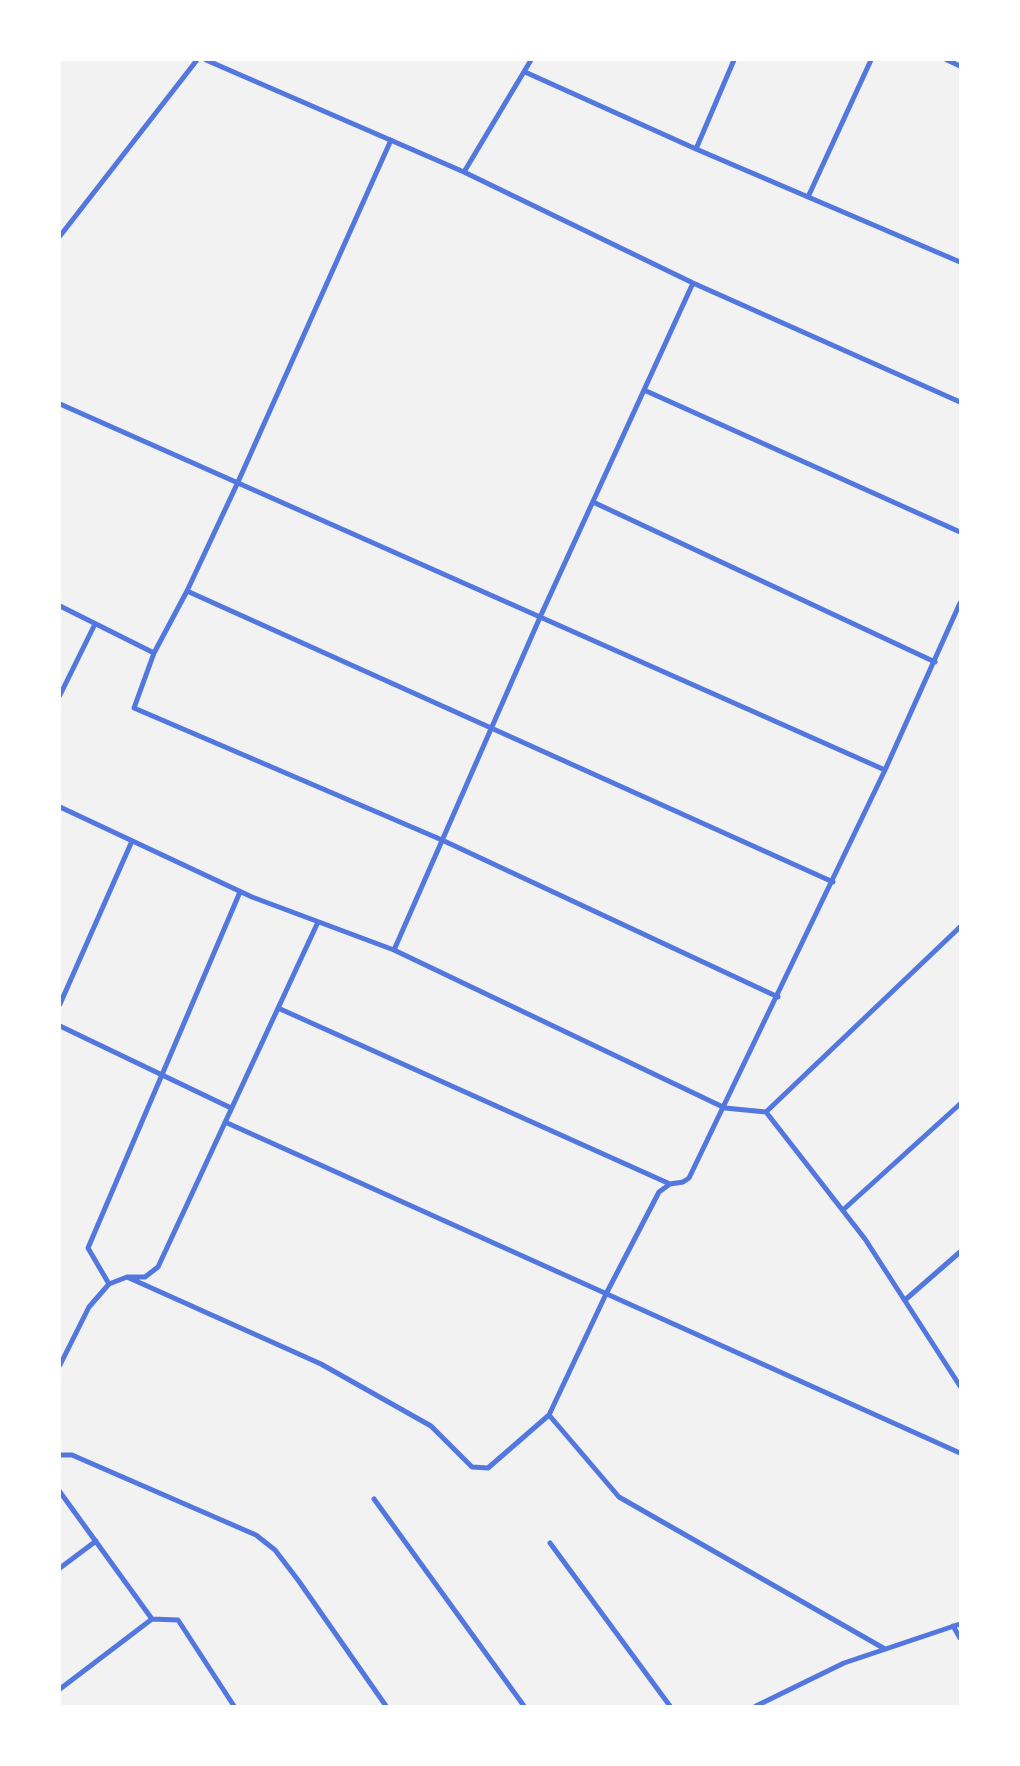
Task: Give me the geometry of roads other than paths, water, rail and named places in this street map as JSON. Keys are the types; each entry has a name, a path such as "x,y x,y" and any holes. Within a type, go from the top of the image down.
{"street":[{"path":"60,236 197,60"},
{"path":"206,60 464,172 693,283 960,402"},
{"path":"464,172 531,60"},
{"path":"696,148 734,60"},
{"path":"808,197 871,60"},
{"path":"947,60 960,66"},
{"path":"525,72 960,262"},
{"path":"391,140 238,482 187,591 154,653 134,708 442,840 778,997"},
{"path":"394,950 541,616 693,283"},
{"path":"644,390 960,532"},
{"path":"60,404 885,770"},
{"path":"593,502 935,662"},
{"path":"187,591 833,882"},
{"path":"127,1277 321,1364 431,1426 472,1467 488,1468 549,1415 606,1294 659,1192 670,1184 683,1182 690,1178 833,882 935,662 960,603"},
{"path":"60,606 154,653"},
{"path":"60,695 95,624"},
{"path":"60,808 240,892 394,950 725,1108 766,1112 865,1239 960,1386"},
{"path":"60,1004 132,841"},
{"path":"109,1284 88,1248 240,892"},
{"path":"60,1365 90,1307 109,1284 127,1277 145,1277 158,1267 318,922"},
{"path":"766,1112 960,927"},
{"path":"278,1008 670,1184"},
{"path":"60,1026 232,1108"},
{"path":"842,1210 960,1104"},
{"path":"225,1122 960,1454"},
{"path":"905,1300 960,1252"},
{"path":"549,1415 618,1497 885,1649"},
{"path":"60,1455 72,1455 256,1535 275,1550 298,1580 386,1706"},
{"path":"60,1492 152,1618"},
{"path":"374,1499 524,1706"},
{"path":"60,1568 96,1541"},
{"path":"550,1543 670,1706"},
{"path":"60,1689 152,1618 178,1620 234,1706"},
{"path":"756,1706 844,1663 960,1624"},
{"path":"953,1626 960,1638"}]}
